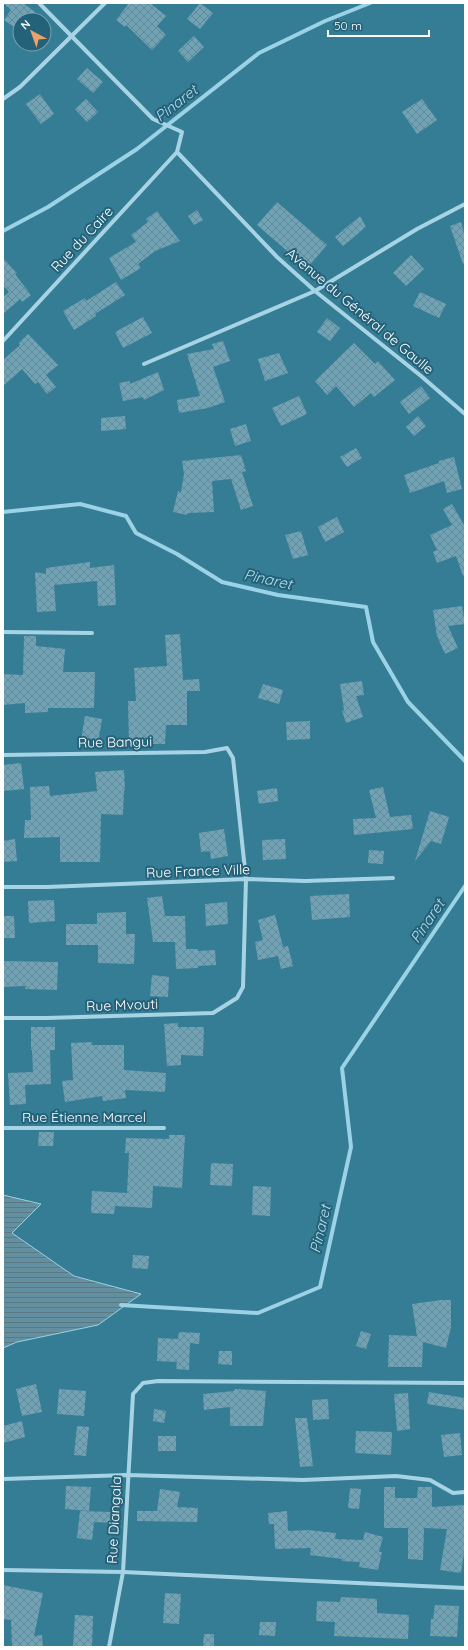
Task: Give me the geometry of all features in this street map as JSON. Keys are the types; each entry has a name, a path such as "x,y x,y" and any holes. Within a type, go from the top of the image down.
{"street":[{"path":"39,3 153,119 182,132 177,152"},
{"path":"3,99 20,87 105,3"},
{"name":"Avenue du Général de Gaulle","path":"177,152 277,257 315,291 421,376 465,414"},
{"name":"Rue du Caire","path":"3,341 177,152"},
{"path":"144,364 315,291 417,230 465,204"},
{"path":"3,632 92,633"},
{"name":"Rue Bangui","path":"3,755 205,752 227,748 233,758 246,879"},
{"name":"Rue France Ville","path":"3,887 47,887 246,879 305,881 393,878"},
{"name":"Rue Mvouti","path":"3,1018 213,1013 236,998 243,987 246,879"},
{"name":"Rue Étienne Marcel","path":"3,1128 164,1128"},
{"name":"Rue Diangala","path":"109,1647 122,1572 133,1394 143,1383 158,1381 465,1383"},
{"path":"3,1480 127,1475 303,1480 396,1476 430,1480 453,1493 465,1492"},
{"path":"3,1570 122,1572 465,1588"}],"shaded area":[{"path":"3,3 465,3 465,1647 3,1647"},
{"path":"3,1195 41,1204 12,1233 74,1276 141,1294 98,1325 17,1342 3,1348"}],"building":[{"path":"3,3 23,3 35,12 12,12 12,26 4,20 11,10"},
{"path":"129,3 150,3 166,16 157,26 166,35 152,50 126,25 125,27 116,20"},
{"path":"200,3 213,13 200,29 187,19"},
{"path":"194,36 204,47 188,62 178,51"},
{"path":"87,68 103,82 93,93 77,79"},
{"path":"40,94 54,114 41,124 26,104"},
{"path":"86,99 98,112 87,122 75,109"},
{"path":"422,99 437,120 417,134 402,112"},
{"path":"277,202 327,245 307,268 257,225"},
{"path":"197,210 203,220 194,225 188,216"},
{"path":"157,211 180,241 155,251 138,264 141,268 121,280 109,258 136,242 131,235 148,222 146,219"},
{"path":"360,216 366,227 343,246 335,237"},
{"path":"461,222 465,236 465,264 463,264 450,226"},
{"path":"411,255 424,269 406,286 393,273"},
{"path":"3,258 17,273 15,274 31,295 22,302 20,299 3,314 3,297 9,292 3,285"},
{"path":"116,282 125,295 95,314 96,316 74,330 63,311 85,298 86,301"},
{"path":"420,292 446,304 439,318 413,306"},
{"path":"143,317 152,333 123,348 115,332"},
{"path":"327,318 340,328 330,341 317,332"},
{"path":"28,334 58,365 46,375 56,387 47,394 38,382 35,384 22,369 3,386 3,360 20,345 19,343"},
{"path":"223,341 230,361 213,367 225,402 208,408 179,413 177,400 200,396 187,354 214,349 212,344"},
{"path":"354,343 375,364 378,361 395,380 374,397 371,393 354,407 336,386 327,395 315,381"},
{"path":"279,353 288,373 265,381 258,359"},
{"path":"158,372 164,390 144,400 143,397 123,401 119,383 130,381 130,384"},
{"path":"421,386 430,398 409,414 400,402"},
{"path":"299,396 307,414 281,426 272,408"},
{"path":"125,416 126,429 101,431 101,418"},
{"path":"418,416 426,426 414,436 406,427"},
{"path":"246,424 251,441 235,446 230,429"},
{"path":"356,448 362,458 347,467 340,457"},
{"path":"241,455 246,471 242,472 253,506 241,510 231,479 212,481 214,512 188,513 187,515 173,512 178,491 181,492 184,474 182,461"},
{"path":"454,457 462,489 447,493 444,481 410,493 404,475 439,463 439,461"},
{"path":"452,504 465,527 465,575 463,576 456,556 437,563 433,552 437,550 430,535 452,525 443,509"},
{"path":"337,517 344,532 325,542 318,527"},
{"path":"301,531 308,555 293,559 285,535"},
{"path":"90,562 90,568 114,565 116,605 98,606 97,581 54,585 56,611 37,612 35,572 46,574 46,568"},
{"path":"462,606 465,624 448,626 458,648 445,654 437,636 433,610"},
{"path":"180,634 183,680 199,679 200,691 187,691 187,725 166,725 165,744 129,744 128,701 136,701 134,668 167,666 165,635"},
{"path":"24,636 36,636 36,646 65,649 63,672 95,672 94,708 48,708 48,712 25,713 25,703 3,705 3,674 23,675"},
{"path":"362,681 364,695 356,696 363,717 346,723 342,711 344,710 340,684"},
{"path":"263,684 283,690 279,704 258,698"},
{"path":"85,716 102,719 98,743 81,740"},
{"path":"310,721 310,739 287,740 286,722"},
{"path":"21,763 24,789 3,791 3,765"},
{"path":"124,770 125,790 123,815 101,814 100,862 60,862 60,837 24,838 25,820 31,820 30,787 49,786 50,796 97,791 95,772"},
{"path":"383,787 390,817 411,815 413,829 354,835 353,819 376,818 369,790"},
{"path":"277,788 278,801 259,804 257,791"},
{"path":"430,811 449,817 441,844 431,841 415,861"},
{"path":"224,829 228,856 211,859 210,851 201,852 199,833"},
{"path":"15,839 17,861 3,862 3,841"},
{"path":"285,839 286,859 263,860 262,840"},
{"path":"369,850 384,851 383,864 368,863"},
{"path":"349,894 350,917 312,920 310,896"},
{"path":"162,896 165,916 185,916 186,949 198,949 198,951 215,950 216,965 176,969 175,942 153,942 147,898"},
{"path":"54,900 55,921 29,923 28,901"},
{"path":"227,902 228,924 206,926 205,904"},
{"path":"126,912 126,934 135,934 134,964 98,963 98,945 66,945 66,924 97,924 97,913"},
{"path":"275,915 283,947 288,946 293,966 281,969 278,956 258,960 255,942 263,940 258,920"},
{"path":"3,916 14,916 15,938 3,938"},
{"path":"3,961 58,962 57,990 25,989 26,986 3,987"},
{"path":"152,975 169,977 168,997 150,996"},
{"path":"178,1023 178,1027 204,1027 203,1056 181,1055 181,1065 167,1066 164,1024"},
{"path":"31,1027 55,1027 55,1050 50,1050 51,1084 25,1085 26,1104 10,1105 8,1073 33,1072"},
{"path":"92,1042 92,1045 124,1045 124,1070 166,1073 165,1092 125,1090 126,1098 103,1101 102,1096 65,1102 62,1081 73,1080 71,1043"},
{"path":"39,1132 54,1132 53,1146 38,1146"},
{"path":"169,1135 185,1135 182,1188 153,1186 152,1208 115,1206 114,1214 91,1213 92,1191 127,1193 129,1153 125,1153 126,1138 169,1139"},
{"path":"211,1163 233,1164 232,1186 210,1185"},
{"path":"253,1186 271,1187 270,1216 252,1215"},
{"path":"133,1255 149,1256 148,1269 132,1268"},
{"path":"451,1300 451,1327 446,1348 423,1342 422,1367 388,1367 389,1335 417,1336 412,1304"},
{"path":"361,1331 371,1334 366,1349 356,1346"},
{"path":"179,1332 200,1333 199,1344 190,1343 189,1370 176,1369 177,1362 157,1361 158,1338 178,1339"},
{"path":"219,1351 232,1351 232,1365 218,1364"},
{"path":"36,1384 42,1412 22,1416 16,1389"},
{"path":"59,1389 86,1391 84,1416 57,1414"},
{"path":"235,1389 266,1391 263,1426 230,1426 230,1407 204,1410 203,1394 234,1391"},
{"path":"429,1392 465,1398 465,1410 427,1404"},
{"path":"408,1393 410,1429 397,1431 394,1394"},
{"path":"328,1399 329,1419 313,1420 312,1400"},
{"path":"154,1409 166,1411 164,1423 153,1421"},
{"path":"295,1418 307,1418 313,1466 300,1467"},
{"path":"22,1421 25,1437 3,1443 3,1426"},
{"path":"77,1426 89,1427 86,1456 74,1455"},
{"path":"356,1431 392,1432 391,1455 355,1453"},
{"path":"460,1433 462,1455 444,1457 441,1435"},
{"path":"158,1436 176,1436 176,1451 158,1451"},
{"path":"66,1486 91,1487 89,1511 65,1509"},
{"path":"384,1487 395,1487 395,1498 417,1498 418,1487 432,1487 432,1507 465,1505 465,1546 461,1573 440,1570 447,1529 424,1528 423,1560 408,1559 408,1528 384,1528"},
{"path":"350,1488 361,1489 359,1509 348,1508"},
{"path":"160,1489 180,1492 177,1507 198,1508 197,1522 137,1521 137,1511 157,1511"},
{"path":"80,1511 112,1512 111,1523 94,1522 92,1540 77,1538"},
{"path":"287,1511 288,1531 308,1530 336,1533 335,1539 363,1540 365,1532 383,1537 379,1552 382,1552 378,1570 359,1567 360,1562 342,1561 342,1559 310,1555 311,1548 275,1549 274,1524 269,1524 268,1513"},
{"path":"3,1585 43,1593 34,1636 42,1635 43,1647 12,1647 11,1620 3,1619"},
{"path":"165,1593 181,1594 179,1624 163,1623"},
{"path":"341,1597 377,1599 377,1613 409,1615 408,1639 334,1636 335,1622 316,1621 317,1601 340,1602"},
{"path":"435,1605 459,1606 457,1637 430,1636 431,1619 433,1619"},
{"path":"75,1615 93,1616 92,1647 73,1647"},
{"path":"260,1622 276,1622 275,1636 259,1635"},
{"path":"204,1634 214,1634 214,1647 203,1647"}],"waterway":[{"name":"Pinaret","path":"3,231 48,207 137,149 259,53 325,21 370,3"},
{"name":"Pinaret","path":"3,512 80,504 126,516 136,533 177,554 222,582 278,595 366,607 373,642 408,702 465,761"},
{"name":"Pinaret","path":"121,1305 258,1313 320,1287 351,1147 342,1068 465,886"}]}
